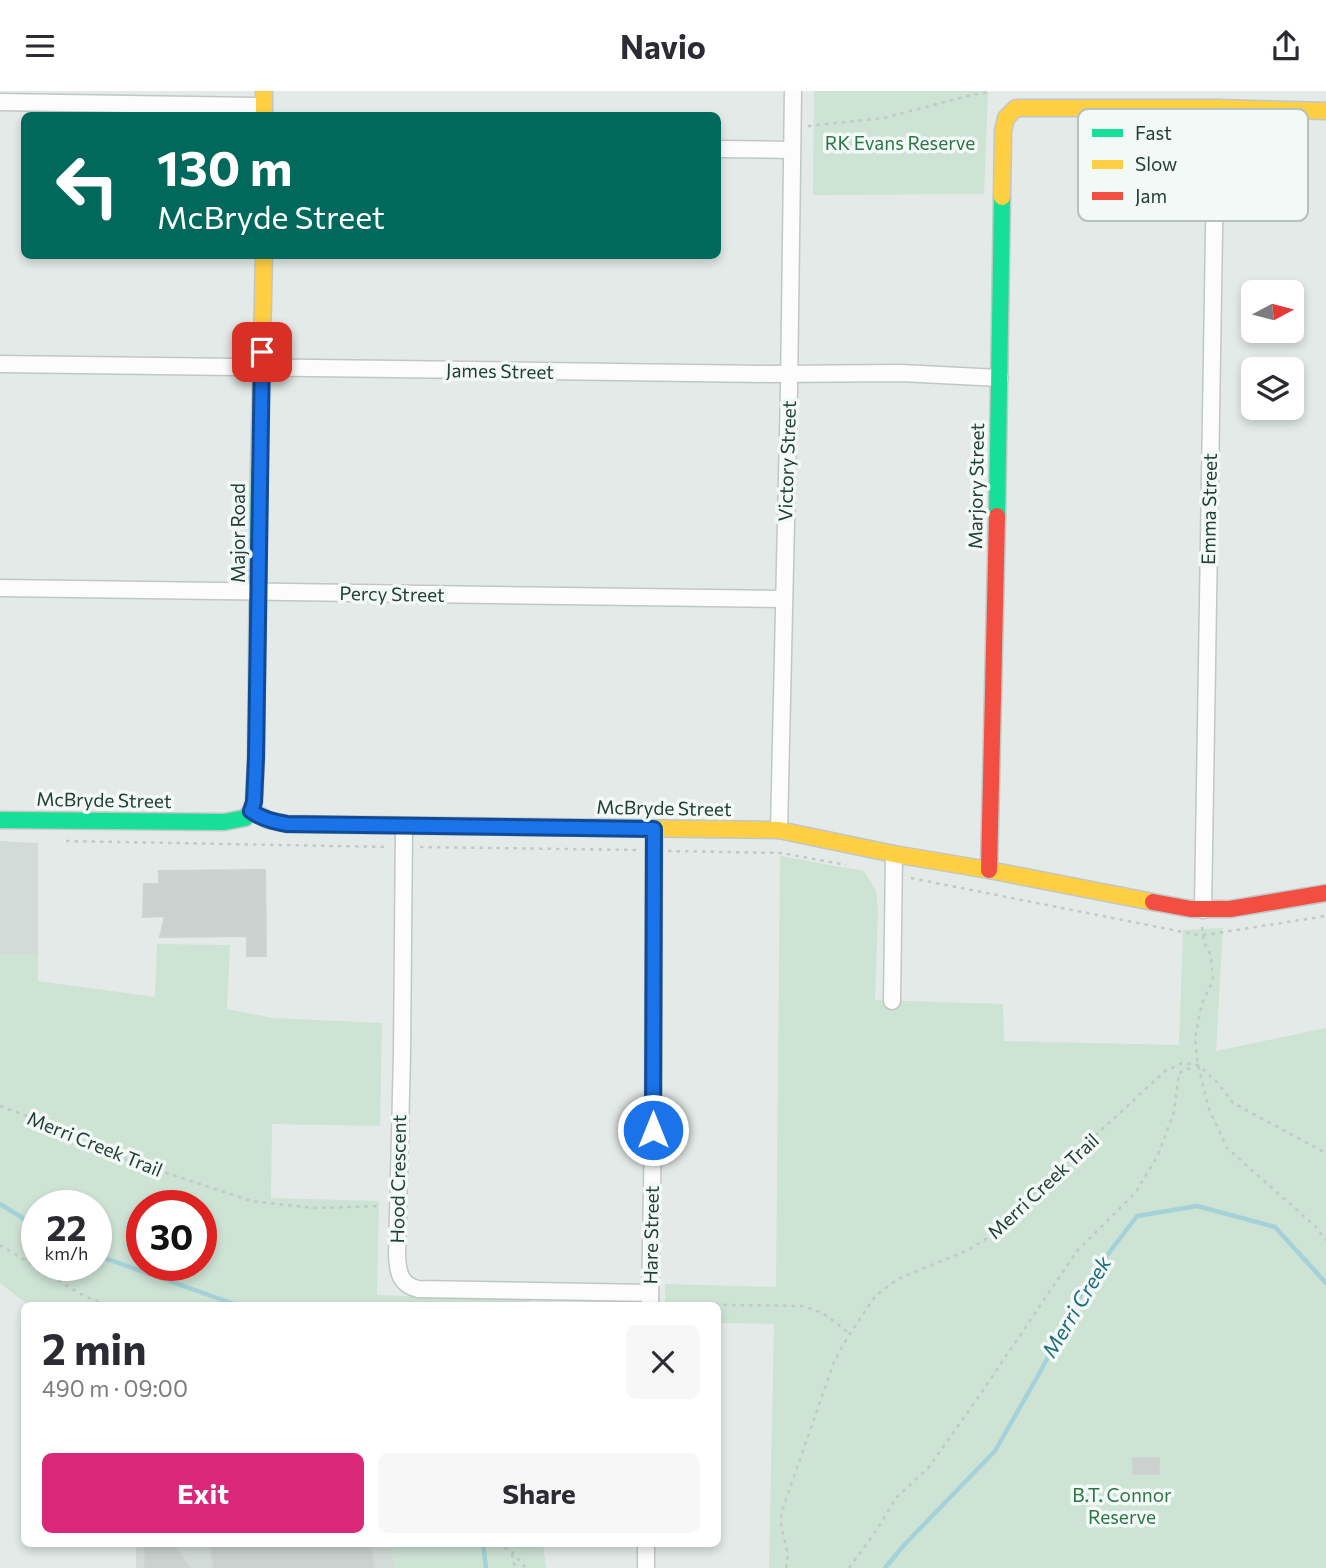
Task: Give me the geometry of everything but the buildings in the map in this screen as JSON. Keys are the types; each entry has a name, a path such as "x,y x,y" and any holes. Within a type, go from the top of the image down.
{"street":[{"name":"Victory Street","path":"779,830 793,91"},
{"path":"0,102 264,104"},
{"name":"Marjory Street","path":"989,870 1003,131 1006,118 1016,108 1216,109"},
{"path":"1308,111 1326,111"},
{"path":"721,149 792,150"},
{"name":"Emma Street","path":"1203,910 1214,221"},
{"name":"Major Road","path":"251,811 254,802 255,770 264,259"},
{"name":"James Street","path":"0,364 261,369 901,373 1000,378"},
{"name":"Percy Street","path":"0,588 783,599"},
{"name":"McBryde Street","path":"0,820 224,823 245,818 251,811 259,817 287,824 779,830 894,854 1203,910 1230,909 1326,893"},
{"name":"Hood Crescent","path":"404,826 397,1269 404,1283 410,1287 434,1290 650,1300"},
{"name":"Hare Street","path":"650,1300 654,829"},
{"path":"892,1001 894,854"},
{"path":"646,1547 646,1568"}],"path":[{"path":"792,127 884,118 990,92 987,91"},
{"path":"1203,910 1202,925 1211,956 1213,980 1202,1003 1195,1038 1198,1065 1209,1109 1227,1148 1315,1226 1326,1240"},
{"name":"Merri Creek Trail","path":"786,1568 787,1553 780,1518 834,1362 849,1334 876,1295 898,1279 968,1249 992,1235 1011,1214 1166,1071 1182,1063 1198,1065"},
{"path":"1198,1065 1217,1082 1233,1103 1326,1153"},
{"path":"849,1568 896,1498 929,1467 978,1399 1077,1251 1136,1192 1158,1154 1174,1112 1180,1073 1198,1065"},
{"name":"Merri Creek Trail","path":"0,1106 43,1122 124,1159 251,1201 314,1208 398,1206"},
{"path":"0,1245 84,1296 99,1302"},
{"path":"650,1300 701,1302"},
{"path":"721,1303 803,1306 823,1313 849,1334"},
{"path":"504,1547 526,1568"},
{"path":"512,1552 515,1568"}],"shaded area":[{"path":"0,841 38,843 38,954 0,954"},
{"path":"136,1547 391,1547 395,1568 136,1568"}],"green space":[{"name":"RK Evans Reserve","path":"814,91 988,91 984,194 813,195"},
{"name":"B.T. Connor Reserve","path":"780,856 864,871 876,891 878,911 875,1000 1003,1004 1004,1041 1179,1045 1183,930 1223,928 1216,1051 1326,1028 1326,1568 769,1568 774,1324 721,1323 721,1302 665,1302 665,1284 776,1287"},
{"path":"157,944 230,945 227,1009 273,1018 382,1023 380,1126 272,1124 271,1198 379,1201 377,1295 530,1302 24,1302 0,1283 0,954 38,954 38,981 155,997"},
{"path":"391,1547 543,1547 546,1568 395,1568"}],"waterway":[{"name":"Merri Creek","path":"0,1204 21,1217"},
{"name":"Merri Creek","path":"885,1568 995,1451 1089,1279 1137,1216 1197,1206 1275,1227 1326,1283"},
{"name":"Merri Creek","path":"112,1261 229,1302"},
{"name":"Merri Creek","path":"483,1547 486,1568"}],"traffic: fast":[{"path":"997,516 1002,197"},
{"path":"251,811 254,802 256,758 259,468"},
{"path":"0,820 224,822 245,818 251,811 268,820 287,824 622,828"}],"traffic: slow":[{"path":"264,91 264,112"},
{"path":"1002,197 1003,131 1006,118 1016,108 1253,109"},
{"path":"1308,111 1326,111"},
{"path":"259,468 264,259"},
{"path":"622,828 779,830 1153,902"}],"traffic: jam":[{"path":"989,870 997,516"},
{"path":"1153,902 1191,909 1230,909 1326,893"}],"route":[{"path":"262,352 256,758 254,802 251,811 259,817 287,824 654,829 653,1130"}]}
